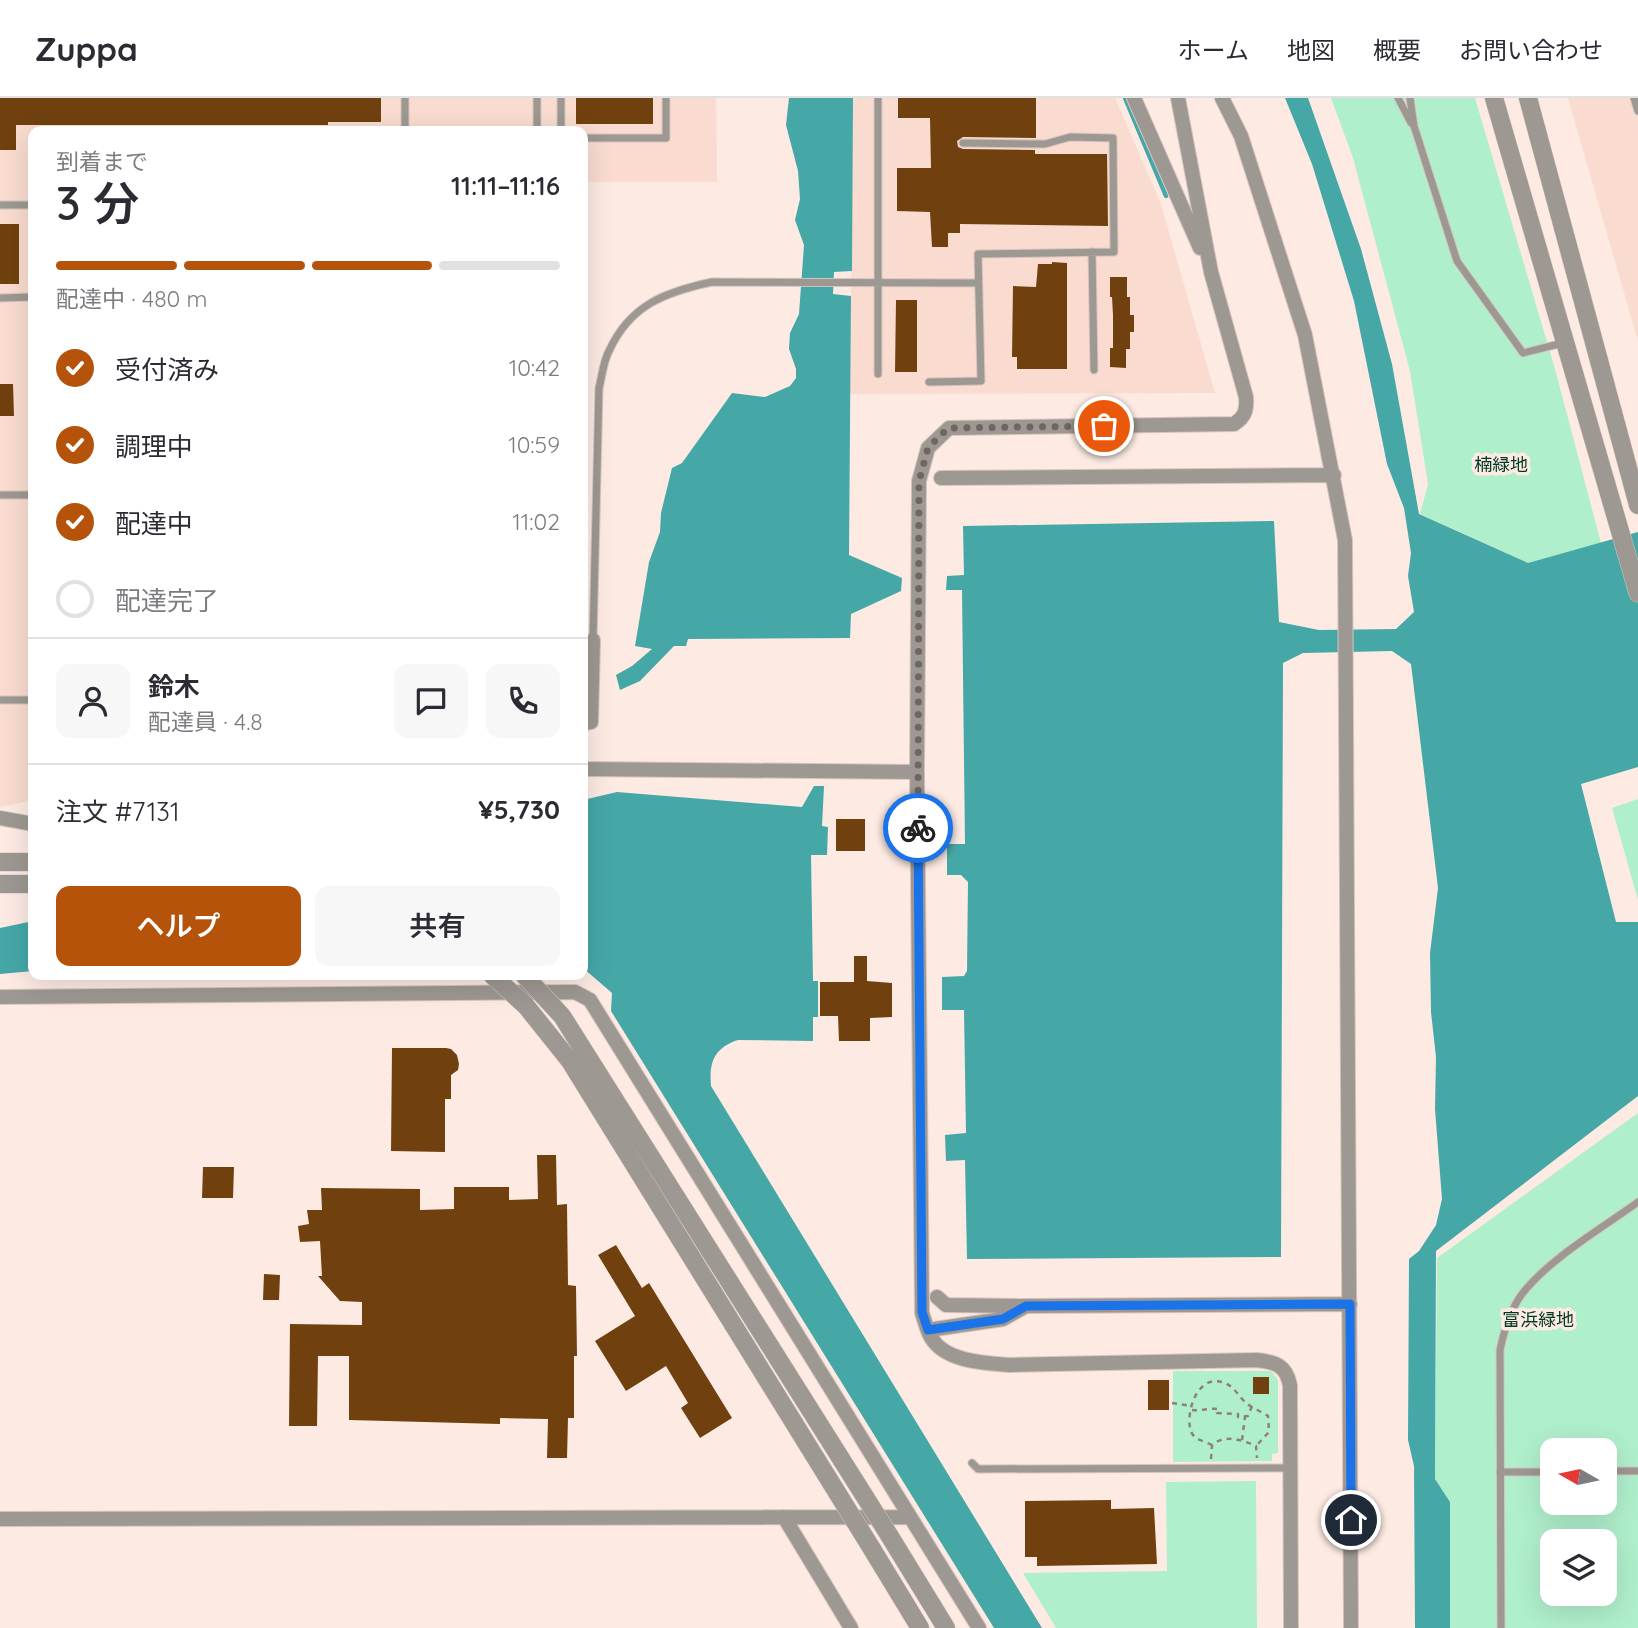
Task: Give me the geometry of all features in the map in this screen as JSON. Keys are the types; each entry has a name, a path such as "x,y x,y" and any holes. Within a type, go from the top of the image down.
{"street":[{"path":"1134,98 1211,272"},
{"path":"1178,98 1211,272 1246,397 1247,407 1243,418 1234,424 948,428 928,448 919,481 917,772 922,1312 932,1339 948,1352 975,1362 1276,1362 1288,1374 1290,1385 1291,1628"},
{"path":"1222,98 1241,136 1306,335 1345,540 1351,1628"},
{"path":"1494,98 1638,593"},
{"path":"1528,98 1637,501"},
{"path":"941,478 1334,475"},
{"path":"588,722 591,722 593,640"},
{"path":"588,768 917,772"},
{"path":"0,818 28,823"},
{"path":"0,862 28,862"},
{"path":"0,884 28,884"},
{"path":"497,980 526,1006 570,1061 920,1628"},
{"path":"529,980 562,1016 946,1628"},
{"path":"0,997 561,992 584,995 590,1000 979,1628"},
{"path":"937,1297 946,1305 1350,1304"},
{"path":"928,1330 1003,1319 1026,1306"},
{"path":"784,1517 851,1628"},
{"path":"0,1519 909,1517"}],"lane":[{"path":"405,98 405,126"},
{"path":"537,98 537,126"},
{"path":"561,98 561,126"},
{"path":"588,138 666,138 666,98"},
{"path":"878,98 878,374"},
{"path":"1398,98 1413,126 1457,261 1488,307 1523,353 1566,342"},
{"path":"1410,98 1413,126"},
{"path":"1634,98 1638,111"},
{"path":"929,382 981,381 978,254 1114,253 1113,138 1070,137 1045,144 963,143"},
{"path":"0,205 28,205"},
{"path":"1092,253 1094,370"},
{"path":"593,640 599,388 608,353 629,319 654,300 681,289 712,282 978,283"},
{"path":"0,298 28,297"},
{"path":"0,495 28,495"},
{"path":"0,700 28,700"},
{"path":"1501,1628 1500,1350 1510,1316 1521,1295 1551,1266 1638,1202"},
{"path":"972,1463 978,1469 1290,1468"},
{"path":"1617,1471 1638,1471"},
{"path":"1500,1472 1540,1472"}],"path":[{"path":"1212,1445 1195,1437 1191,1430 1192,1408 1198,1388 1219,1382 1227,1384 1237,1391 1246,1404 1268,1416 1269,1432 1256,1446 1258,1469"},
{"path":"1172,1403 1203,1412 1218,1409 1217,1413 1245,1417"},
{"path":"1242,1440 1245,1417 1252,1406"},
{"path":"1210,1469 1212,1445 1218,1440 1242,1440 1256,1446"}],"shaded area":[{"path":"0,98 716,98 717,182 588,182 588,126 28,126 28,801 0,807"},
{"path":"853,98 1115,98 1161,204 1215,393 850,394"},
{"path":"1568,98 1638,98 1638,341"}],"green space":[{"name":"楠緑地","path":"1331,98 1475,98 1555,369 1601,543 1528,563 1420,514 1428,484 1410,371 1353,158"},
{"path":"1638,799 1638,900 1612,808"},
{"name":"富浜緑地","path":"1638,1113 1638,1628 1450,1628 1450,1502 1435,1479 1437,1258"},
{"path":"1173,1371 1271,1371 1278,1380 1278,1453 1272,1454 1272,1461 1173,1462"},
{"path":"1256,1481 1257,1628 1056,1628 1023,1573 1167,1571 1166,1482"}],"water":[{"path":"789,98 853,98 852,271 834,272 833,294 851,296 849,555 902,578 901,591 851,614 850,638 688,639 686,646 674,646 640,681 620,690 616,675 652,649 635,646 649,562 660,532 661,513 672,468 682,463 732,393 765,397 790,386 796,378 796,369 789,349 790,333 799,314 804,245 795,220 800,199 798,171 786,125"},
{"path":"1285,98 1308,98 1361,249 1392,364 1419,514 1528,563 1638,532 1638,767 1581,784 1616,922 1638,922 1638,1096 1436,1251 1435,1479 1450,1502 1450,1628 1415,1628 1414,1466 1408,1440 1409,1259 1419,1251 1436,1225 1442,1199 1435,1109 1436,1057 1431,1012 1430,953 1438,888 1411,664 1392,651 1303,653 1283,663 1281,1257 967,1259 965,1160 946,1161 945,1135 966,1133 964,1010 942,1010 942,977 964,976 967,971 968,882 961,875 947,875 947,844 965,844 962,590 946,590 947,576 964,575 963,526 1274,521 1279,622 1319,630 1396,629 1414,612 1408,576 1411,553 1404,508 1387,464 1354,301 1312,164"},
{"path":"814,786 824,786 822,826 828,827 827,855 811,855 813,981 818,981 818,1017 813,1017 813,1041 738,1040 730,1043 718,1052 712,1063 711,1086 1042,1628 994,1628 611,1011 612,993 588,972 588,799 617,792 802,807"},
{"path":"28,922 28,971 0,974 0,928"}],"building":[{"path":"0,98 381,98 381,122 328,122 328,125 16,125 16,150 0,150"},
{"path":"576,98 653,98 653,124 576,124"},
{"path":"898,98 1036,98 1036,138 963,137 957,141 958,147 1035,150 1035,154 1107,154 1108,226 960,224 960,233 948,233 948,247 932,247 930,212 897,211 897,168 931,168 930,118 898,118"},
{"path":"0,224 19,224 19,284 0,284"},
{"path":"1067,263 1067,369 1017,369 1017,357 1012,357 1013,286 1036,287 1038,264"},
{"path":"1110,277 1127,277 1130,315 1134,315 1130,349 1126,349 1126,368 1110,367 1113,315"},
{"path":"896,300 917,300 917,372 895,372"},
{"path":"0,384 13,384 14,416 0,416"},
{"path":"836,819 865,819 865,851 836,851"},
{"path":"854,956 867,956 867,981 892,983 892,1017 870,1018 870,1041 839,1041 838,1016 820,1016 820,982 854,982"},
{"path":"392,1048 446,1048 457,1055 458,1070 451,1075 451,1099 445,1099 445,1152 391,1151"},
{"path":"537,1155 556,1155 557,1205 567,1204 568,1285 576,1286 574,1418 568,1418 567,1458 547,1458 548,1419 500,1418 500,1424 349,1420 349,1356 318,1356 317,1426 289,1426 290,1324 362,1325 362,1302 340,1301 318,1276 322,1276 320,1241 300,1242 298,1226 309,1224 307,1210 322,1210 321,1188 420,1189 420,1210 454,1209 454,1187 509,1187 509,1200 538,1199"},
{"path":"203,1167 234,1167 233,1198 202,1198"},
{"path":"616,1245 642,1288 649,1283 732,1418 700,1438 681,1408 688,1403 666,1366 626,1391 595,1341 635,1316 598,1255"},
{"path":"264,1274 280,1275 279,1300 263,1300"},
{"path":"1253,1377 1269,1377 1269,1394 1253,1394"},
{"path":"1148,1380 1169,1380 1169,1410 1148,1410"},
{"path":"1111,1500 1111,1509 1154,1508 1157,1564 1037,1566 1037,1557 1025,1557 1025,1501"}],"waterway":[{"path":"1125,98 1166,196"}],"way so far":[{"path":"918,828 919,481 928,448 948,428 1104,426"}],"route":[{"path":"918,828 922,1312 928,1330 1003,1319 1026,1306 1350,1304 1351,1520"}]}
